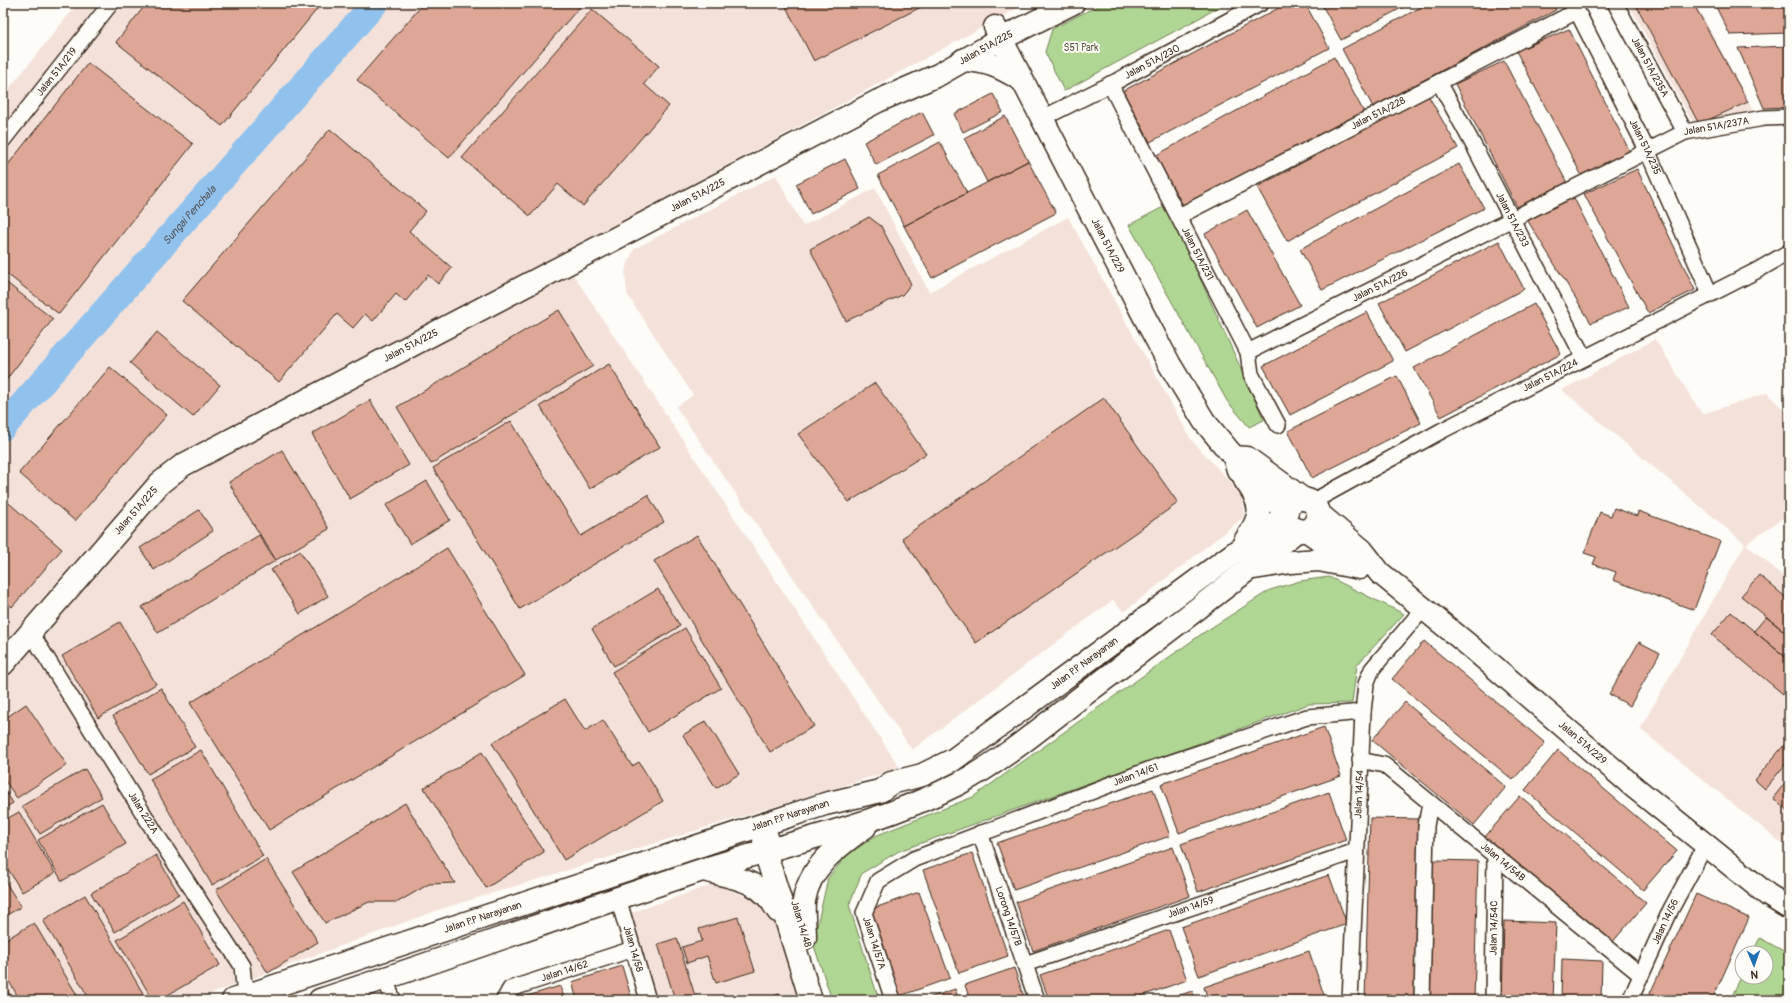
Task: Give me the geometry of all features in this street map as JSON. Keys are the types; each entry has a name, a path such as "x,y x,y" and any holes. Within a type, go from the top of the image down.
{"street":[{"name":"Jalan 51A/219","path":"3,140 111,3"},
{"name":"Jalan 51A/225","path":"878,101 930,64 998,33 1039,12 1073,3"},
{"name":"Jalan 51A/230","path":"1041,119 1110,84 1261,3"},
{"name":"Jalan 51A/235A","path":"1615,3 1685,132"},
{"name":"Jalan 51A/228","path":"1179,216 1439,82 1575,7"},
{"name":"Jalan 51A/235","path":"1575,7 1647,150 1710,294"},
{"path":"963,60 981,60 997,66 1020,79 1020,55 1039,12"},
{"name":"Jalan 51A/225","path":"3,664 160,483 183,464 878,101 938,75 963,60 998,33"},
{"name":"Jalan 51A/229","path":"998,33 1020,79 1170,365 1204,421 1236,463 1247,458 1302,514 1359,568 1380,573"},
{"name":"Jalan 51A/233","path":"1439,82 1584,358"},
{"name":"Jalan 51A/231","path":"1110,84 1248,352 1251,374 1278,425"},
{"name":"Jalan 51A/237A","path":"1512,219 1685,132 1764,118 1789,117"},
{"name":"Jalan 51A/226","path":"1248,352 1512,219"},
{"name":"Jalan 51A/224","path":"1302,514 1441,431 1758,270 1789,252"},
{"path":"1236,463 1253,491 1258,506 1257,523 1242,545"},
{"path":"320,1000 703,870 770,845 879,817 921,801 960,782 1002,756 1250,569 1302,514"},
{"name":"Jalan 51A/229","path":"1302,514 1362,550 1380,573 1424,608 1705,846 1768,895 1789,908"},
{"name":"Jalan P.P Narayanan","path":"239,998 825,804 880,791 891,783 922,775 953,760 1141,622 1242,545 1302,514"},
{"path":"1250,569 1291,562 1318,560 1359,568"},
{"name":"Jalan 14/54","path":"1350,1000 1360,760 1366,684 1372,669 1424,608"},
{"name":"Jalan 222A","path":"31,633 162,844 242,966 239,998"},
{"name":"Jalan 14/61","path":"914,859 1151,769 1307,717 1363,712"},
{"name":"Jalan 14/54B","path":"1360,760 1384,765 1641,975"},
{"path":"770,845 778,829 853,806 880,791"},
{"path":"1422,1000 1426,826 1430,803"},
{"path":"798,936 804,901 811,879 834,849 879,817"},
{"name":"Lorong 14/57B","path":"980,833 1037,1000"},
{"path":"703,845 751,835 770,845"},
{"name":"Jalan 14/48","path":"770,845 798,936 824,1000"},
{"name":"Jalan 14/56","path":"1630,1000 1671,909 1705,846"},
{"name":"Jalan 14/59","path":"1025,964 1356,851"},
{"name":"Jalan 14/54C","path":"1493,1000 1495,856"},
{"name":"Jalan 14/57A","path":"893,1000 864,913 878,881 914,859"},
{"path":"703,870 750,883 762,889 798,936"},
{"name":"Jalan 14/58","path":"618,898 648,1000"},
{"name":"Jalan 14/48","path":"798,936 811,1000"},
{"name":"Jalan 14/62","path":"504,1000 510,988 633,949"},
{"path":"386,978 393,1000"}],"shaded area":[{"path":"78,3 1027,3 561,256 900,768 441,909 194,1000 3,1000 3,96"},
{"path":"1628,3 1695,3 1757,116 1695,127"},
{"path":"776,175 803,226 875,188 929,292 1068,217 1192,441 1242,494 1244,517 1124,612 1113,600 912,750 676,407 693,395 627,294 625,271 634,249"},
{"path":"1655,339 1702,414 1767,393 1789,415 1789,514 1746,544 1789,581 1789,849 1640,729 1745,544 1562,390"},
{"path":"714,884 769,905 799,1000 657,1000 630,913"}],"green space":[{"name":"S51 Park","path":"1103,3 1227,3 1064,91 1045,52 1052,29"},
{"path":"1167,205 1264,420 1249,427 1227,401 1129,225"},
{"path":"1329,577 1404,614 1357,665 1352,703 1309,704 899,851 862,873 849,905 879,1000 832,1000 813,943 828,878 847,855 875,836 973,797 1203,633 1270,590 1300,581"},
{"path":"1760,938 1773,945 1756,945"},
{"path":"1774,946 1789,954 1789,1000 1730,1000 1737,985 1774,985"}],"building":[{"path":"147,3 322,3 222,126 116,42"},
{"path":"424,3 583,3 449,158 357,80"},
{"path":"784,3 929,3 814,61"},
{"path":"1288,3 1305,3 1329,48 1150,142 1123,91"},
{"path":"1321,3 1411,3 1341,40"},
{"path":"1429,3 1552,3 1556,10 1373,107 1342,49"},
{"path":"1635,3 1693,3 1748,102 1699,124"},
{"path":"1714,3 1789,3 1789,33 1730,35"},
{"path":"592,9 659,66 644,84 669,106 583,206 558,184 530,216 462,158"},
{"path":"1569,29 1630,152 1582,176 1516,51"},
{"path":"1789,46 1789,107 1764,108 1738,48"},
{"path":"1334,57 1365,114 1187,212 1155,156"},
{"path":"1504,61 1567,183 1517,207 1455,84"},
{"path":"88,63 193,144 59,314 3,271 3,171"},
{"path":"993,94 1003,112 963,132 954,114"},
{"path":"1428,95 1458,148 1287,241 1257,187"},
{"path":"922,112 934,135 876,165 864,142"},
{"path":"1005,116 1028,161 987,182 964,138"},
{"path":"330,129 426,211 409,231 452,268 438,284 428,275 405,302 396,294 373,321 365,314 353,328 337,314 279,382 182,301"},
{"path":"940,142 967,193 904,226 878,175"},
{"path":"845,159 860,189 811,214 796,184"},
{"path":"1028,161 1056,213 932,278 904,226"},
{"path":"1459,164 1484,208 1322,290 1300,249"},
{"path":"1637,169 1695,290 1648,313 1584,194"},
{"path":"1574,198 1629,307 1591,323 1526,218"},
{"path":"1247,210 1300,305 1257,328 1205,234"},
{"path":"869,217 881,226 911,284 902,295 846,321 810,249"},
{"path":"1499,241 1524,289 1405,352 1379,303"},
{"path":"3,280 53,319 3,384"},
{"path":"1534,304 1561,354 1441,417 1414,368"},
{"path":"559,310 593,366 431,464 397,407"},
{"path":"1367,312 1393,361 1290,415 1263,366"},
{"path":"157,332 220,385 193,417 130,363"},
{"path":"609,364 660,447 590,489 540,406"},
{"path":"110,367 167,415 75,521 19,473"},
{"path":"1397,376 1421,423 1312,478 1288,431"},
{"path":"875,383 926,454 849,502 798,434"},
{"path":"1104,398 1178,503 976,643 902,538"},
{"path":"370,400 409,465 350,499 312,434"},
{"path":"511,421 581,536 648,495 664,522 520,609 433,468"},
{"path":"282,450 329,529 276,560 240,503 229,482"},
{"path":"427,481 450,520 410,544 386,505"},
{"path":"3,498 62,549 12,607 3,599"},
{"path":"1614,508 1637,516 1638,511 1720,541 1694,610 1613,580 1616,572 1593,564 1596,557 1584,553 1600,512 1611,516"},
{"path":"199,510 213,531 154,570 140,548"},
{"path":"259,535 275,561 158,633 142,607"},
{"path":"697,535 814,726 770,752 654,561"},
{"path":"447,548 525,675 269,830 190,703"},
{"path":"300,551 328,596 300,614 271,570"},
{"path":"1759,575 1789,600 1789,635 1741,596"},
{"path":"658,589 680,626 614,666 592,629"},
{"path":"1731,612 1789,660 1789,699 1712,635"},
{"path":"1766,617 1789,635 1789,660 1754,631"},
{"path":"120,622 156,684 98,718 62,656"},
{"path":"685,628 721,688 648,732 612,672"},
{"path":"1424,641 1545,743 1513,780 1392,679"},
{"path":"1639,642 1660,653 1630,706 1609,694"},
{"path":"161,688 195,747 148,774 113,716"},
{"path":"565,699 585,731 603,720 632,766 639,762 663,801 564,860 492,743"},
{"path":"1405,702 1506,787 1474,825 1372,740"},
{"path":"26,704 67,765 17,798 3,778 3,720"},
{"path":"706,721 739,774 716,788 683,735"},
{"path":"1324,727 1341,776 1179,833 1161,784"},
{"path":"1789,739 1789,760 1765,789 1755,780"},
{"path":"201,750 263,856 212,885 150,779"},
{"path":"1558,750 1677,851 1643,890 1525,790"},
{"path":"482,752 544,852 486,888 424,788"},
{"path":"85,769 102,797 40,834 22,806"},
{"path":"1789,778 1789,811 1773,798"},
{"path":"3,787 13,803 3,809"},
{"path":"1153,789 1170,836 1014,890 997,843"},
{"path":"1329,792 1346,840 1198,892 1181,844"},
{"path":"1520,796 1646,903 1611,944 1484,838"},
{"path":"102,803 126,844 62,881 38,840"},
{"path":"405,803 455,883 429,884 398,902 369,902 325,923 293,872"},
{"path":"19,812 55,873 22,892 3,861 3,821"},
{"path":"1370,818 1419,819 1414,1000 1365,1000"},
{"path":"1173,847 1190,896 1033,951 1016,902"},
{"path":"972,853 1008,956 959,973 923,870"},
{"path":"156,855 179,894 115,932 91,893"},
{"path":"266,859 318,942 268,973 216,890"},
{"path":"1431,860 1478,861 1474,1000 1426,1000"},
{"path":"1329,875 1347,924 1199,976 1181,927"},
{"path":"3,878 21,907 3,917"},
{"path":"919,892 950,978 900,996 869,910"},
{"path":"1696,894 1749,918 1737,945 1734,945 1734,951 1712,1000 1647,1000"},
{"path":"85,895 147,1000 90,1000 43,920"},
{"path":"183,901 220,965 159,1000 153,1000 117,940"},
{"path":"738,917 755,971 716,983 707,956 687,963 682,947 702,941 699,929"},
{"path":"1504,921 1556,923 1553,1000 1502,1000"},
{"path":"34,923 80,1000 20,1000 3,971 3,941"},
{"path":"1169,930 1187,980 1130,1000 1049,1000 1040,975"},
{"path":"677,938 696,999 675,1000 658,944"},
{"path":"1309,951 1325,998 1318,1000 1208,1000 1204,987"},
{"path":"1562,959 1602,961 1601,1000 1561,1000"},
{"path":"622,966 632,1000 577,1000 572,982"},
{"path":"1014,968 1025,1000 970,1000 965,985"},
{"path":"3,982 13,1000 3,1000"},
{"path":"560,986 565,1000 514,1000"},
{"path":"955,989 959,1000 923,1000"},
{"path":"1192,991 1196,1000 1166,1000"},
{"path":"779,994 781,1000 762,1000"}],"waterway":[{"name":"Sungai Penchala","path":"3,427 375,3"}]}
